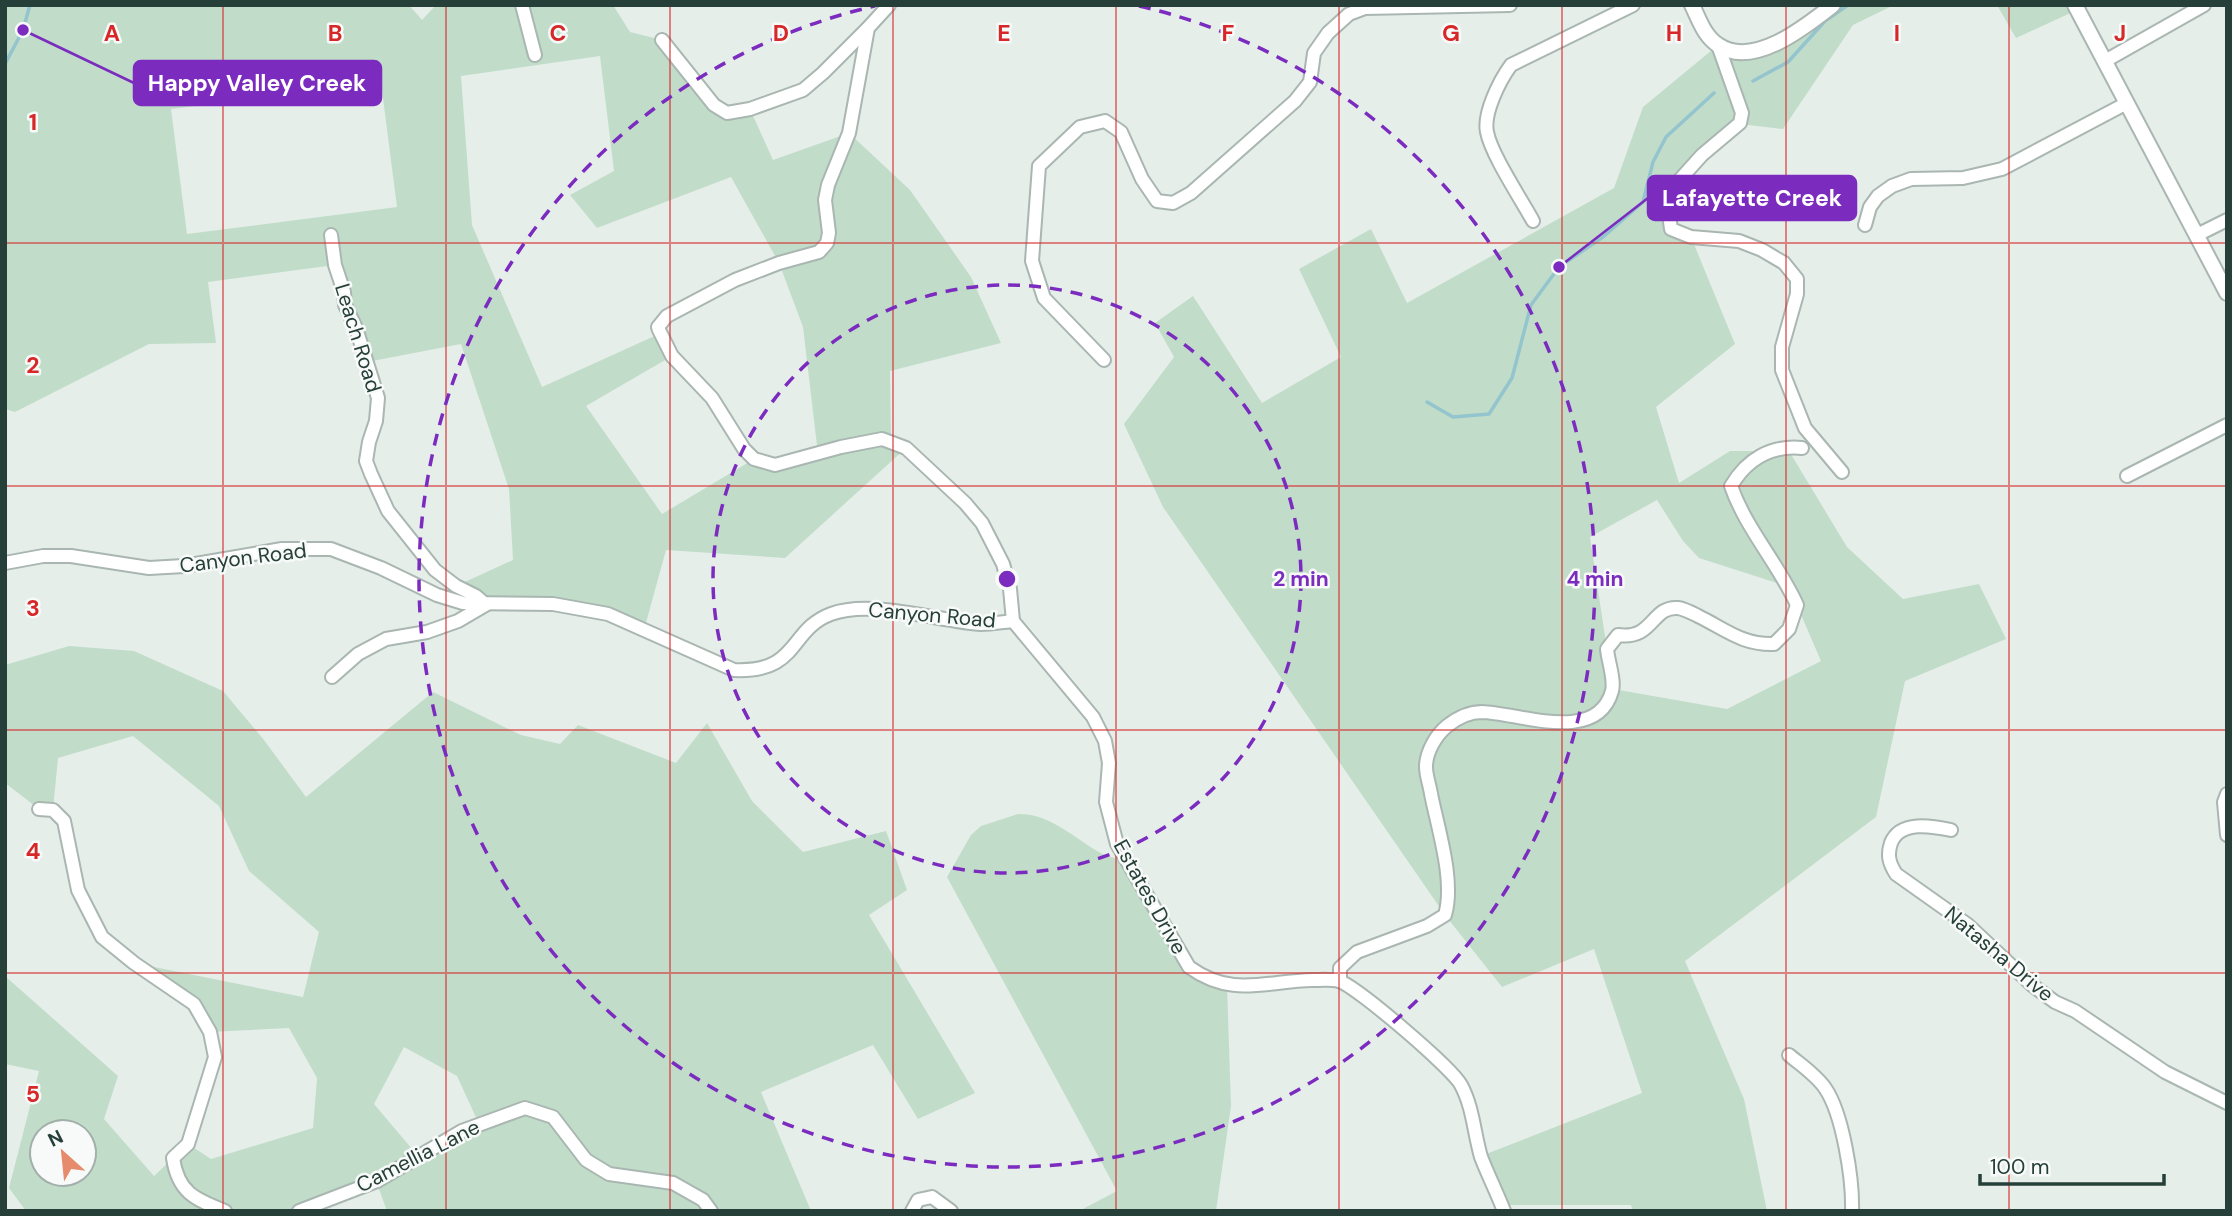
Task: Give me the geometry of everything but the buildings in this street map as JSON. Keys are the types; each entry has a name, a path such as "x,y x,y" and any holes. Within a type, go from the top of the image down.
{"street":[{"path":"522,5 535,55"},
{"path":"662,40 714,105 727,113 750,109 803,90 868,28 888,5"},
{"path":"1104,360 1044,298 1032,261 1039,166 1080,127 1105,121 1121,132 1142,178 1157,201 1173,203 1191,193 1295,102 1310,82 1314,53 1328,33 1349,14 1365,8 1510,5"},
{"path":"1533,221 1486,130 1500,80 1511,65 1633,5"},
{"path":"1692,5 1706,34 1718,46 1736,54 1759,51 1790,36 1833,5"},
{"path":"2076,5 2227,293"},
{"path":"2105,61 2204,5"},
{"name":"Canyon Road","path":"5,563 43,556 71,556 149,568 184,566 282,549 331,549 382,568 437,595 463,603 553,604 608,614 734,670 750,671 766,668 783,659 814,623 832,613 855,609 886,610 983,624 1013,621 1010,589 1003,564 982,523 965,503 906,448 882,439 775,465 754,458 744,449 712,398 672,356 659,334 658,327 667,316 736,280 779,263 819,252 827,243 829,233 825,200 828,185 849,133 868,28"},
{"path":"1718,46 1742,113 1740,124 1702,155 1675,185 1667,200 1671,229 1691,237 1739,241 1784,263 1797,279 1797,294 1782,347 1782,370 1805,428 1842,472"},
{"path":"1866,225 1870,207 1892,186 1911,179 1963,178 2002,169 2127,103"},
{"path":"2197,235 2227,220"},
{"name":"Leach Road","path":"331,235 345,306 356,328 378,398 376,421 366,461 370,474 388,511 435,570 486,603"},
{"path":"2127,476 2227,425"},
{"path":"1504,1211 1481,1156 1468,1100 1460,1083 1437,1059 1359,993 1340,981 1340,968 1357,952 1427,926 1445,915 1450,900 1426,767 1432,743 1446,727 1463,715 1481,712 1544,723 1583,720 1604,708 1613,689 1607,649 1618,635 1632,637 1650,626 1668,607 1683,608 1737,638 1757,644 1774,644 1789,629 1797,604 1743,514 1731,486 1740,471 1769,451 1786,446 1802,448"},
{"path":"331,677 358,654 386,639 437,629 458,621 486,603"},
{"name":"Estates Drive","path":"1013,621 1093,717 1105,741 1109,763 1106,802 1117,844 1189,967 1205,978 1227,985 1340,981"},
{"path":"2227,794 2224,802 2227,835"},
{"path":"39,809 53,810 64,821 78,890 102,937 134,963 194,1003 210,1032 215,1057 188,1144 173,1158 176,1176 190,1195 225,1211"},
{"name":"Natasha Drive","path":"1951,830 1923,826 1907,828 1894,837 1888,852 1896,874 1968,925 2032,985 2055,1002 2075,1011 2165,1072 2227,1103"},
{"path":"1789,1055 1820,1081 1827,1091 1842,1131 1853,1194 1852,1211"},
{"name":"Camellia Lane","path":"299,1211 377,1181 462,1131 525,1108 553,1117 586,1160 609,1174 673,1183 703,1199 711,1211"},
{"path":"912,1211 918,1200 932,1197 951,1211"}],"green space":[{"path":"5,5 409,5 422,20 436,5 613,5 630,32 662,40 714,105 750,109 773,160 849,133 910,190 971,277 1001,343 890,371 891,441 906,448 785,558 666,550 644,630 608,614 484,603 456,586 513,560 509,489 461,344 367,362 335,265 208,282 216,343 149,344 15,412 5,409","holes":["600,56 614,171 570,195 597,228 731,177 779,263 803,327 818,454 776,465 754,459 662,514 586,406 672,356 659,334 542,387 472,225 461,76","381,83 397,207 187,234 171,109"]},
{"path":"1833,5 1894,5 1853,25 1783,129 1740,124 1675,185 1669,220 1691,237 1735,344 1656,407 1679,483 1730,451 1769,451 1786,446 1847,547 1903,599 1979,584 2006,639 1905,681 1876,817 1685,961 1744,1099 1767,1211 1633,1211 1631,1205 1502,1205 1481,1156 1642,1093 1594,949 1502,987 1445,915 1163,507 1124,424 1174,357 1155,323 1193,296 1262,403 1341,357 1299,269 1371,229 1407,303 1614,188 1643,107 1718,45 1759,51","holes":["1657,500 1683,541 1699,558 1789,587 1821,661 1727,709 1613,689 1590,537"]},
{"path":"1997,5 2088,5 2016,38"},
{"path":"69,646 134,651 223,691 306,797 433,692 521,735 560,744 578,725 676,763 707,723 752,801 803,852 886,831 907,890 869,915 975,1093 918,1119 873,1045 761,1092 811,1211 387,1211 376,1181 299,1211 225,1211 207,1204 199,1211 26,1211 9,1188 39,1071 5,1064 5,976 118,1076 104,1119 154,1176 188,1144 211,1159 313,1128 317,1078 289,1028 210,1032 194,1004 134,963 303,997 319,932 249,871 219,806 133,736 58,758 53,810 39,809 5,783 5,665","holes":["404,1047 457,1076 479,1124 418,1156 374,1104"]},
{"path":"1018,814 1043,818 1107,856 1128,861 1189,967 1227,985 1231,1106 1216,1211 1079,1211 1117,1191 947,877 971,835 981,826"}],"waterway":[{"path":"5,64 23,30 30,5"},
{"path":"1753,81 1788,62 1825,21 1848,5"},
{"path":"1427,402 1453,417 1489,414 1512,378 1531,305 1559,267 1603,237 1643,202 1653,162 1666,137 1714,93"}],"place":[{"name":"Happy Valley Creek","path":"23,30"},
{"name":"Lafayette Creek","path":"1559,267"}]}
